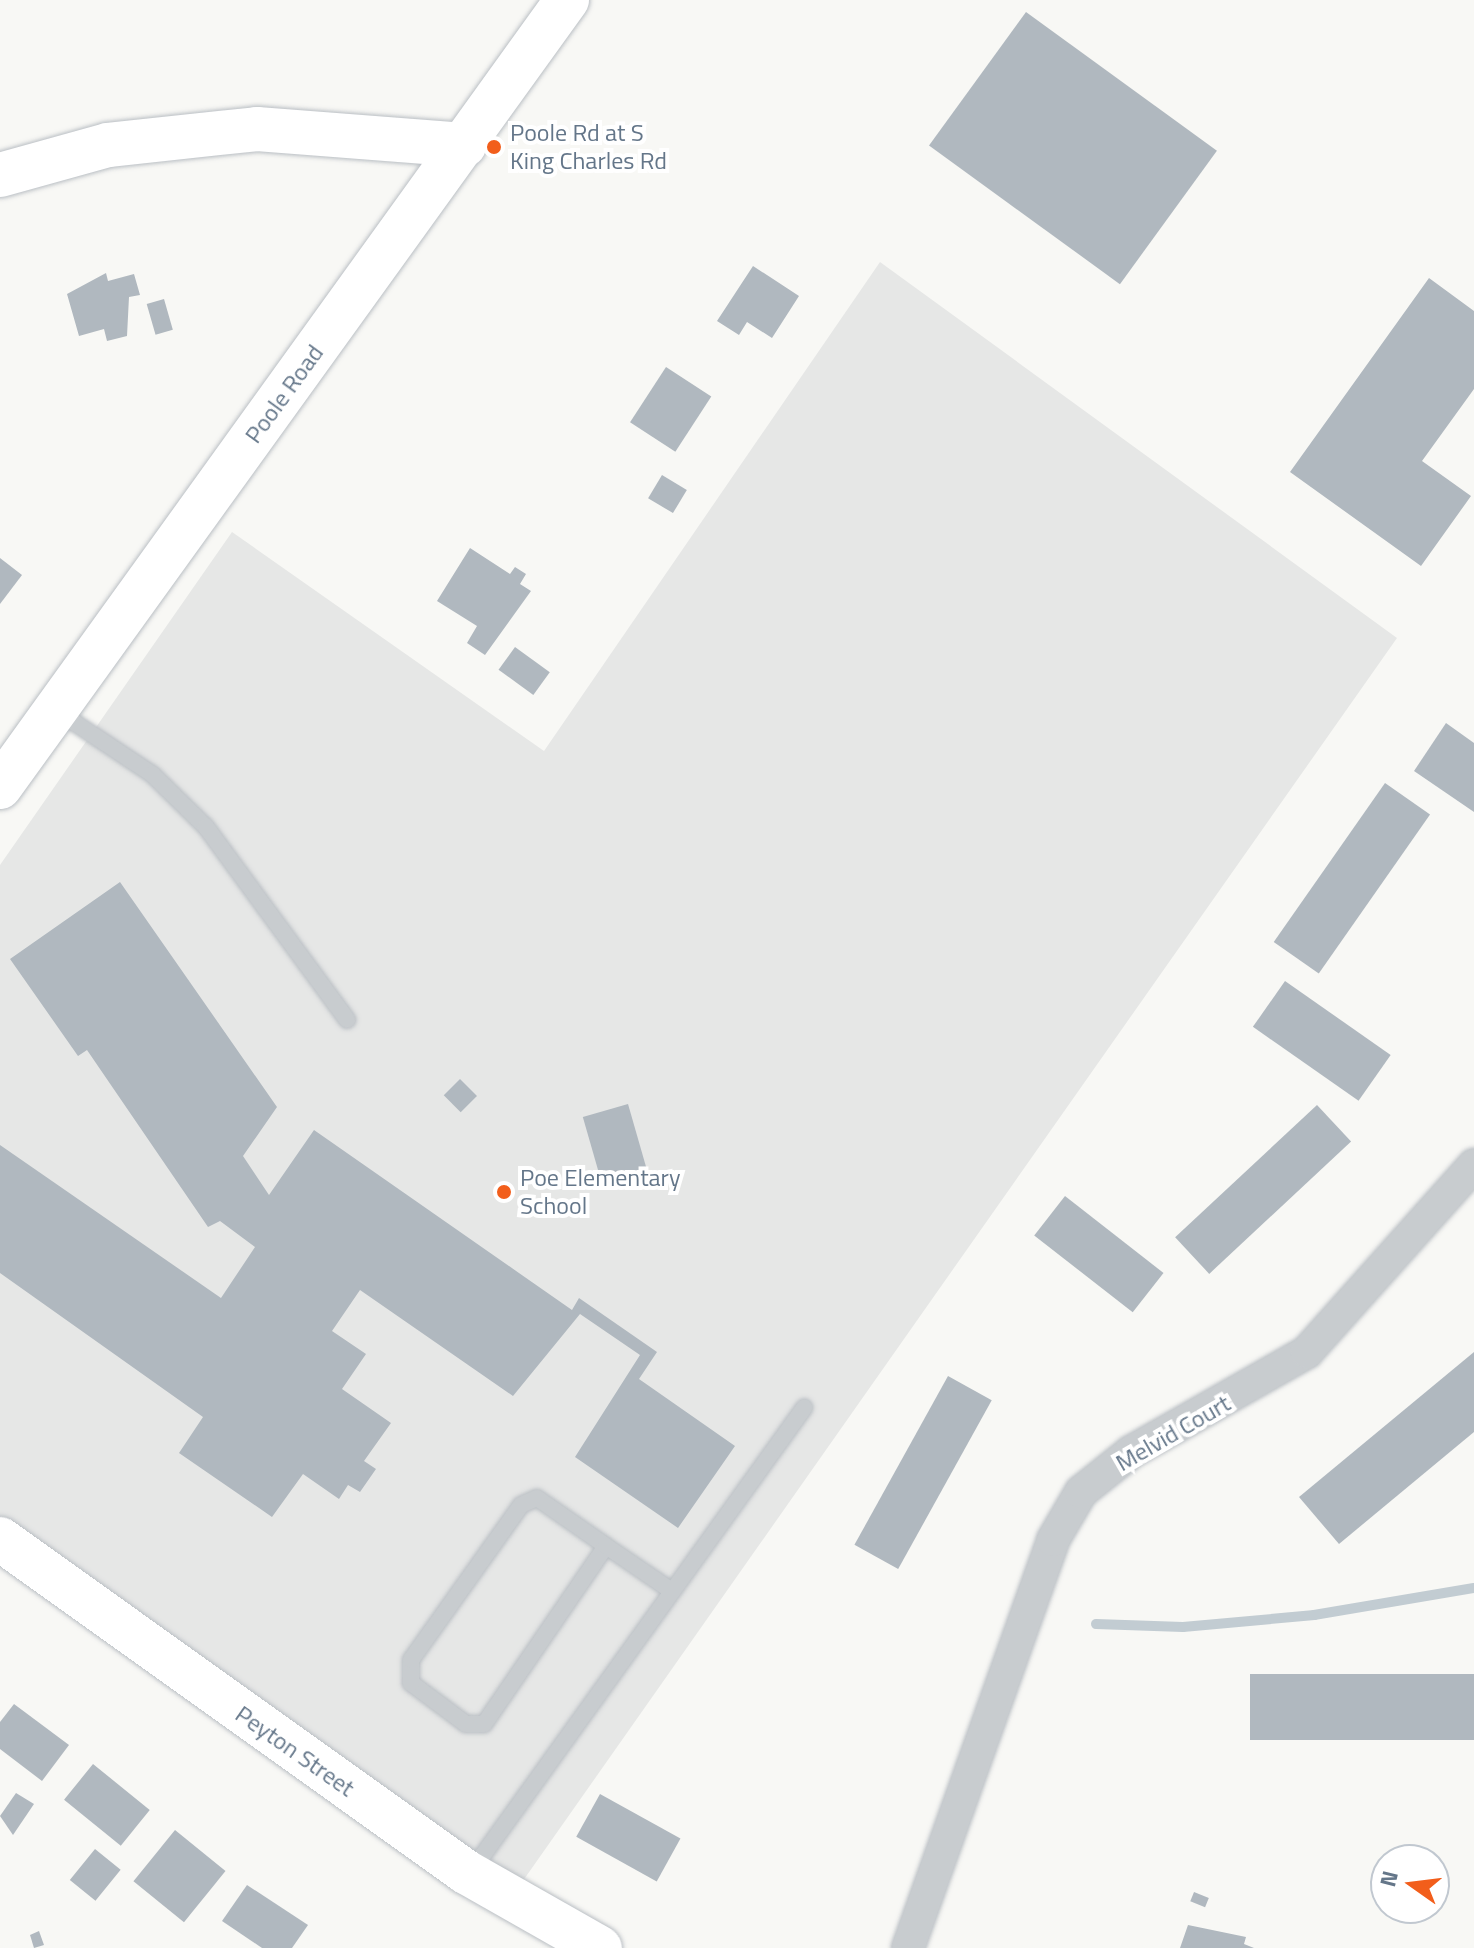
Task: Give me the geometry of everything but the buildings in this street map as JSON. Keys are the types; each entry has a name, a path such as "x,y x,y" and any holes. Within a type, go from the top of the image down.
{"street":[{"name":"Poole Road","path":"0,787 567,0"},
{"path":"0,175 108,145 257,129 464,145"},
{"name":"Melvid Court","path":"908,1948 1048,1553 1081,1492 1131,1452 1307,1352 1474,1165"},
{"name":"Peyton Street","path":"0,1539 470,1875 600,1948"}],"lane":[{"path":"55,710 152,774 206,827 347,1020"},
{"path":"470,1875 804,1408"},
{"path":"606,1546 484,1724 466,1724 411,1683 411,1660 525,1500 537,1498 672,1591"}],"shaded area":[{"name":"Poe Elementary School","path":"880,262 1397,638 520,1885 0,1519 0,865 232,532 544,751"}],"waterway":[{"path":"1096,1624 1183,1627 1314,1615 1474,1588"}],"place":[{"name":"Poole Rd at S King Charles Rd","path":"494,147"},
{"name":"Poe Elementary School","path":"504,1192"}]}
